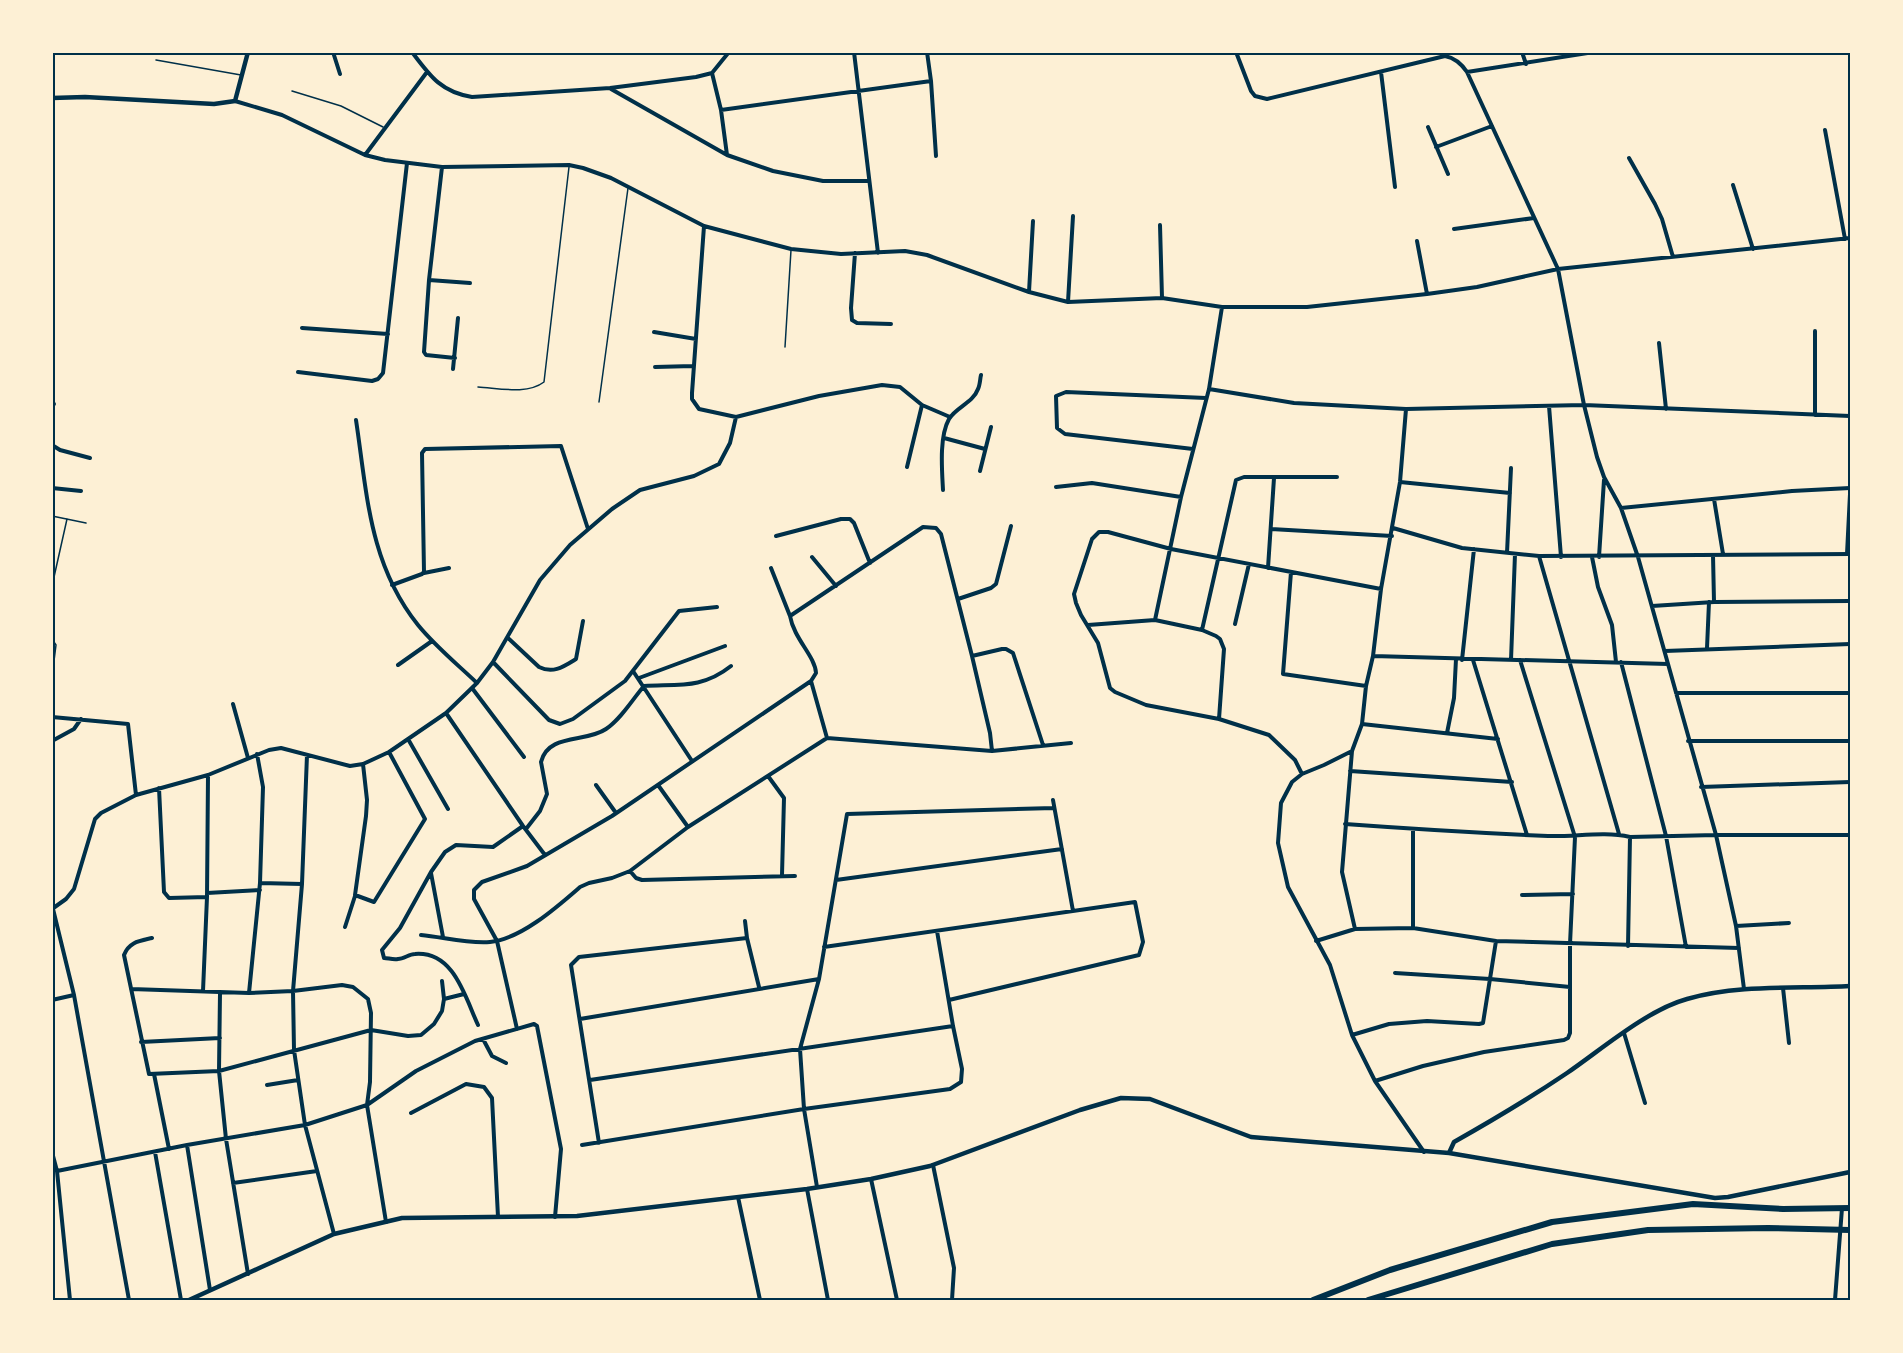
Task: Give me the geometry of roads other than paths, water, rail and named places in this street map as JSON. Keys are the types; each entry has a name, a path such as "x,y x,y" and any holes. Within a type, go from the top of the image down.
{"main road":[{"path":"1313,1300 1390,1270 1552,1222 1693,1204 1783,1209 1851,1208"},
{"path":"1368,1300 1552,1244 1648,1230 1851,1230"}],"street":[{"path":"235,101 248,52"},
{"path":"333,52 340,74"},
{"path":"412,52 443,88 457,95 472,98 610,88 712,73 729,52"},
{"path":"854,52 878,253"},
{"path":"927,52 936,156"},
{"path":"1236,52 1251,91 1260,98 1276,98 1444,56 1461,64 1467,72 1558,269 1584,405 1604,477 1621,508 1638,557 1716,835 1736,926 1744,990"},
{"path":"1522,52 1526,64"},
{"path":"1467,72 1594,52"},
{"path":"364,155 427,72"},
{"path":"1381,72 1395,187"},
{"path":"712,73 728,154"},
{"path":"721,110 931,81"},
{"path":"610,88 728,154 773,171 823,181 868,181"},
{"path":"52,98 85,97 214,104 235,101 282,115 364,155 442,167 569,165 583,168 628,187 704,226 791,249 841,254 905,251 927,255 1029,292 1068,302 1162,298 1222,307 1307,307 1427,294 1477,287 1558,269 1848,239 1825,130"},
{"path":"1436,147 1492,126"},
{"path":"1428,127 1448,174"},
{"path":"1629,158 1659,211 1673,257"},
{"path":"298,372 372,381 383,374 407,163"},
{"path":"442,167 429,280 424,352 426,355 455,358"},
{"path":"1733,185 1753,249"},
{"path":"1068,302 1073,216"},
{"path":"1454,229 1534,218"},
{"path":"1029,292 1033,221"},
{"path":"1160,225 1162,298"},
{"path":"704,226 693,366 693,399 699,409 736,417 819,396 882,385 900,387 922,405 950,417"},
{"path":"1418,241 1427,294"},
{"path":"855,254 852,320 857,323 891,324"},
{"path":"429,280 470,283"},
{"path":"1155,620 1181,497 1209,389 1222,307"},
{"path":"453,369 458,318"},
{"path":"302,328 388,334"},
{"path":"1815,330 1815,415"},
{"path":"654,332 696,339"},
{"path":"1659,343 1666,409"},
{"path":"655,367 693,366"},
{"path":"943,490 944,438 950,417 970,400 978,389 981,375"},
{"path":"1209,389 1294,403 1406,409 1584,405 1851,416"},
{"path":"1193,448 1065,434 1058,428 1055,401 1059,394 1066,392 1206,398"},
{"path":"907,468 922,405"},
{"path":"1549,406 1561,557"},
{"path":"1355,929 1342,872 1350,771 1352,751 1362,724 1381,589 1392,536 1400,482 1406,409"},
{"path":"129,1300 74,994 53,909 74,889 98,816 136,795 208,776 257,754 281,748 342,765 363,764 389,752 446,713 477,683 494,662 540,580 559,557 588,529 612,509 645,488 694,476 719,464 730,443 736,417"},
{"path":"356,420 374,534 384,568 416,623 477,683"},
{"path":"980,471 991,428"},
{"path":"944,438 985,449"},
{"path":"52,445 60,450 90,458"},
{"path":"423,573 422,453 425,449 561,446 588,529"},
{"path":"1507,553 1511,468"},
{"path":"1202,630 1236,480 1241,477 1337,477"},
{"path":"1599,557 1604,477"},
{"path":"1268,568 1274,478"},
{"path":"1400,482 1510,493"},
{"path":"1056,488 1092,483 1181,497"},
{"path":"52,488 81,491"},
{"path":"1621,508 1792,491 1851,488"},
{"path":"1393,528 1474,549 1539,556 1849,554 1851,495"},
{"path":"1714,499 1723,554"},
{"path":"776,536 841,519 850,519 854,523 870,563"},
{"path":"790,616 919,530 932,526 936,528 940,534 972,656 992,751"},
{"path":"957,598 991,588 996,584 1011,526"},
{"path":"1271,529 1392,536"},
{"path":"1302,774 1295,760 1269,735 1219,719 1146,705 1115,692 1108,682 1098,643 1076,603 1074,594 1092,540 1099,532 1108,531 1171,549 1381,589"},
{"path":"1462,660 1474,549"},
{"path":"1512,660 1515,554"},
{"path":"1707,648 1712,602 1713,555"},
{"path":"1539,556 1619,834"},
{"path":"812,557 836,586"},
{"path":"1592,557 1598,587 1612,625 1619,662 1665,836 1686,948"},
{"path":"1235,624 1249,564"},
{"path":"392,585 423,573 449,568"},
{"path":"517,1029 497,941 474,899 474,890 482,882 527,866 616,813 811,681 816,673 815,665 794,632 771,568"},
{"path":"1291,572 1283,674 1366,686"},
{"path":"1652,606 1712,602 1851,601"},
{"path":"494,662 549,720 560,724 573,719 616,688 633,671 679,611 717,607"},
{"path":"1087,625 1155,620 1202,630 1216,636 1220,639 1224,649 1219,719"},
{"path":"508,638 538,668 556,670 576,659 583,621"},
{"path":"398,664 432,641"},
{"path":"1665,651 1851,644"},
{"path":"639,678 725,646"},
{"path":"972,656 1002,649 1013,653 1043,746"},
{"path":"1373,656 1668,664"},
{"path":"1447,733 1454,698 1456,659"},
{"path":"1473,660 1527,835"},
{"path":"1375,1081 1473,1054 1568,1038 1570,1033 1570,944 1575,837 1520,660"},
{"path":"644,686 685,686 702,683 719,676 731,666"},
{"path":"633,671 692,761"},
{"path":"811,681 827,738"},
{"path":"478,1025 455,974 446,963 433,956 415,953 397,960 384,958 381,950 400,928 431,872 445,852 456,845 493,847 524,828 545,803 546,785 541,762 545,752 556,743 584,738 604,730 614,723 644,686"},
{"path":"472,688 524,757"},
{"path":"1676,693 1851,693"},
{"path":"234,704 248,758"},
{"path":"446,713 545,855"},
{"path":"52,717 128,724 136,795"},
{"path":"52,741 74,729 81,720"},
{"path":"1362,724 1498,739"},
{"path":"408,738 448,809"},
{"path":"421,935 483,942 497,941 531,926 580,887 630,872 688,827 827,738 992,751 1071,743"},
{"path":"1688,741 1851,741"},
{"path":"1352,751 1302,774 1292,782 1281,802 1278,843 1288,887 1330,965 1352,1035 1375,1081 1425,1152"},
{"path":"355,895 372,902 375,901 424,821 424,817 389,752"},
{"path":"249,993 260,890 263,787 257,754"},
{"path":"307,755 302,884 293,991 294,1050 305,1125 334,1234"},
{"path":"345,927 355,895 366,816 367,800 363,764"},
{"path":"1350,771 1512,782"},
{"path":"203,991 208,776"},
{"path":"768,776 784,798 782,876"},
{"path":"1701,787 1851,782"},
{"path":"596,785 616,813"},
{"path":"658,785 688,827"},
{"path":"159,788 164,892 170,898 260,890"},
{"path":"1053,800 1073,911"},
{"path":"817,1187 804,1109 800,1048 819,979 847,814 1054,808"},
{"path":"1345,824 1575,837 1619,834 1630,837 1851,835"},
{"path":"1413,829 1413,928"},
{"path":"1628,946 1630,837"},
{"path":"836,880 1062,849"},
{"path":"431,872 443,938"},
{"path":"630,872 642,880 795,876"},
{"path":"260,883 302,884"},
{"path":"1522,895 1573,894"},
{"path":"824,947 1135,902 1143,942 1139,955 949,1000"},
{"path":"746,921 747,938 759,988"},
{"path":"1736,926 1789,924"},
{"path":"1316,941 1355,929 1413,928 1496,941 1739,948"},
{"path":"582,1145 804,1109 950,1089 961,1082 962,1069 937,931"},
{"path":"152,938 134,942 125,953 148,1074 219,1071 371,1030 408,1036 421,1035 434,1024 442,1011 444,999 442,981"},
{"path":"599,1143 572,965 579,957 747,938"},
{"path":"1352,1035 1389,1024 1427,1021 1483,1023 1496,941"},
{"path":"1395,973 1570,987"},
{"path":"580,1019 819,979"},
{"path":"131,989 249,993 342,985 353,987 368,999 371,1030 370,1082 367,1104 386,1222"},
{"path":"1449,1153 1454,1142 1529,1099 1658,1010 1686,999 1712,993 1851,986"},
{"path":"1783,988 1789,1043"},
{"path":"220,993 219,1071 226,1139 248,1275"},
{"path":"52,1000 74,994"},
{"path":"444,999 464,994"},
{"path":"57,1171 187,1145 305,1125 367,1104 416,1071 483,1038 534,1024 537,1026 561,1149 555,1217"},
{"path":"590,1080 953,1026"},
{"path":"1624,1033 1645,1103"},
{"path":"141,1042 220,1038"},
{"path":"483,1038 492,1056 506,1063"},
{"path":"154,1074 169,1149"},
{"path":"267,1085 298,1080"},
{"path":"411,1113 466,1084 484,1087 492,1098 498,1217"},
{"path":"189,1300 334,1234 402,1218 577,1216 807,1189 871,1179 933,1165 1080,1110 1121,1098 1150,1099 1251,1137 1449,1153 1715,1198 1851,1172"},
{"path":"187,1145 210,1291"},
{"path":"52,1152 57,1171 70,1300"},
{"path":"155,1152 181,1300"},
{"path":"933,1165 954,1268 952,1300"},
{"path":"233,1183 317,1171"},
{"path":"871,1179 897,1300"},
{"path":"807,1189 828,1300"},
{"path":"738,1197 760,1300"},
{"path":"1835,1300 1842,1208"}],"lane":[{"path":"156,60 242,75"},
{"path":"292,91 341,106 385,128"},
{"path":"478,387 529,389 544,382 569,165"},
{"path":"599,402 628,187"},
{"path":"785,347 791,249"},
{"path":"52,516 86,523"},
{"path":"52,586 66,519"},
{"path":"52,639 56,645 54,661"}]}
